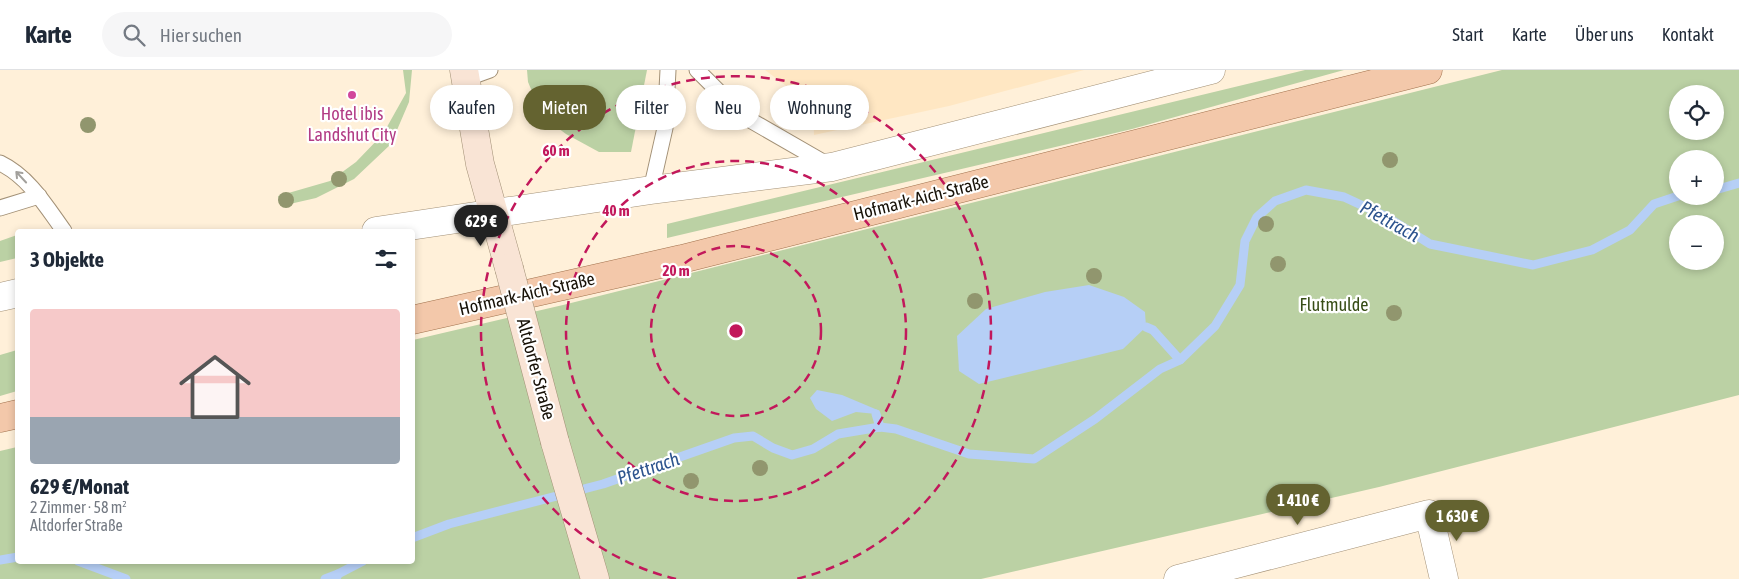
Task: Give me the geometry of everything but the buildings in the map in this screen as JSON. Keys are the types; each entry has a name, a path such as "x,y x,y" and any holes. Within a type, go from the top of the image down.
{"main road":[{"name":"Hofmark-Aich-Straße","path":"415,319 682,259 1428,70"},
{"name":"Altdorfer Straße","path":"473,73 480,164 555,442 595,579"},
{"path":"0,418 15,415"}],"street":[{"path":"391,229 651,190 832,167 1211,70"},
{"path":"0,297 15,293"},
{"path":"1178,579 1429,514 1444,579"}],"lane":[{"path":"651,190 665,128 668,70"},
{"path":"697,70 744,116 832,167"},
{"path":"0,163 15,170 39,196 63,229"},
{"path":"0,208 39,196"}],"shaded area":[{"path":"765,70 1084,70 949,106 869,123 869,85 785,85"},
{"path":"814,130 837,130 814,135"}],"green space":[{"path":"403,70 412,70 409,102 391,144 354,179 316,198 281,206 278,196 330,181 356,162 383,134 406,93"},
{"path":"527,70 647,70 644,85 616,85 616,130 635,130 631,152 599,152 561,130 606,130 606,85 529,85"},
{"path":"1305,70 1344,70 1132,129 667,238 667,224"},
{"name":"Flutmulde","path":"1502,70 1739,70 1739,395 1379,487 981,579 0,579 0,451 15,447 15,564 415,564 415,340 563,305"},
{"path":"15,236 15,258 0,262 0,241"},
{"path":"15,351 15,392 0,396 0,355"}],"water":[{"path":"1089,285 1124,297 1145,312 1146,327 1123,349 979,384 959,371 957,336 986,309 1045,292"},
{"path":"817,390 842,395 880,411 876,414 856,412 832,421 816,409 810,398"}],"waterway":[{"name":"Pfettrach","path":"1724,187 1739,183"},
{"name":"Pfettrach","path":"415,537 449,524 603,484 734,438 753,436 773,448 792,455 813,449 838,434 880,427 896,429 969,454 1034,459 1095,419 1160,369 1180,360 1215,326 1240,285 1245,241 1257,217 1275,201 1306,190 1344,197 1387,217 1430,244 1533,265 1592,250 1630,230 1654,204 1669,199"},
{"name":"Pfettrach","path":"1146,327 1153,330 1180,360"},
{"name":"Pfettrach","path":"876,414 880,427"},
{"name":"Pfettrach","path":"0,560 15,558"},
{"name":"Pfettrach","path":"86,564 126,579"},
{"name":"Pfettrach","path":"336,579 338,574 357,564"},
{"name":"Pfettrach","path":"325,579 338,574"}],"place":[{"name":"Hotel ibis Landshut City","path":"352,95"}]}
